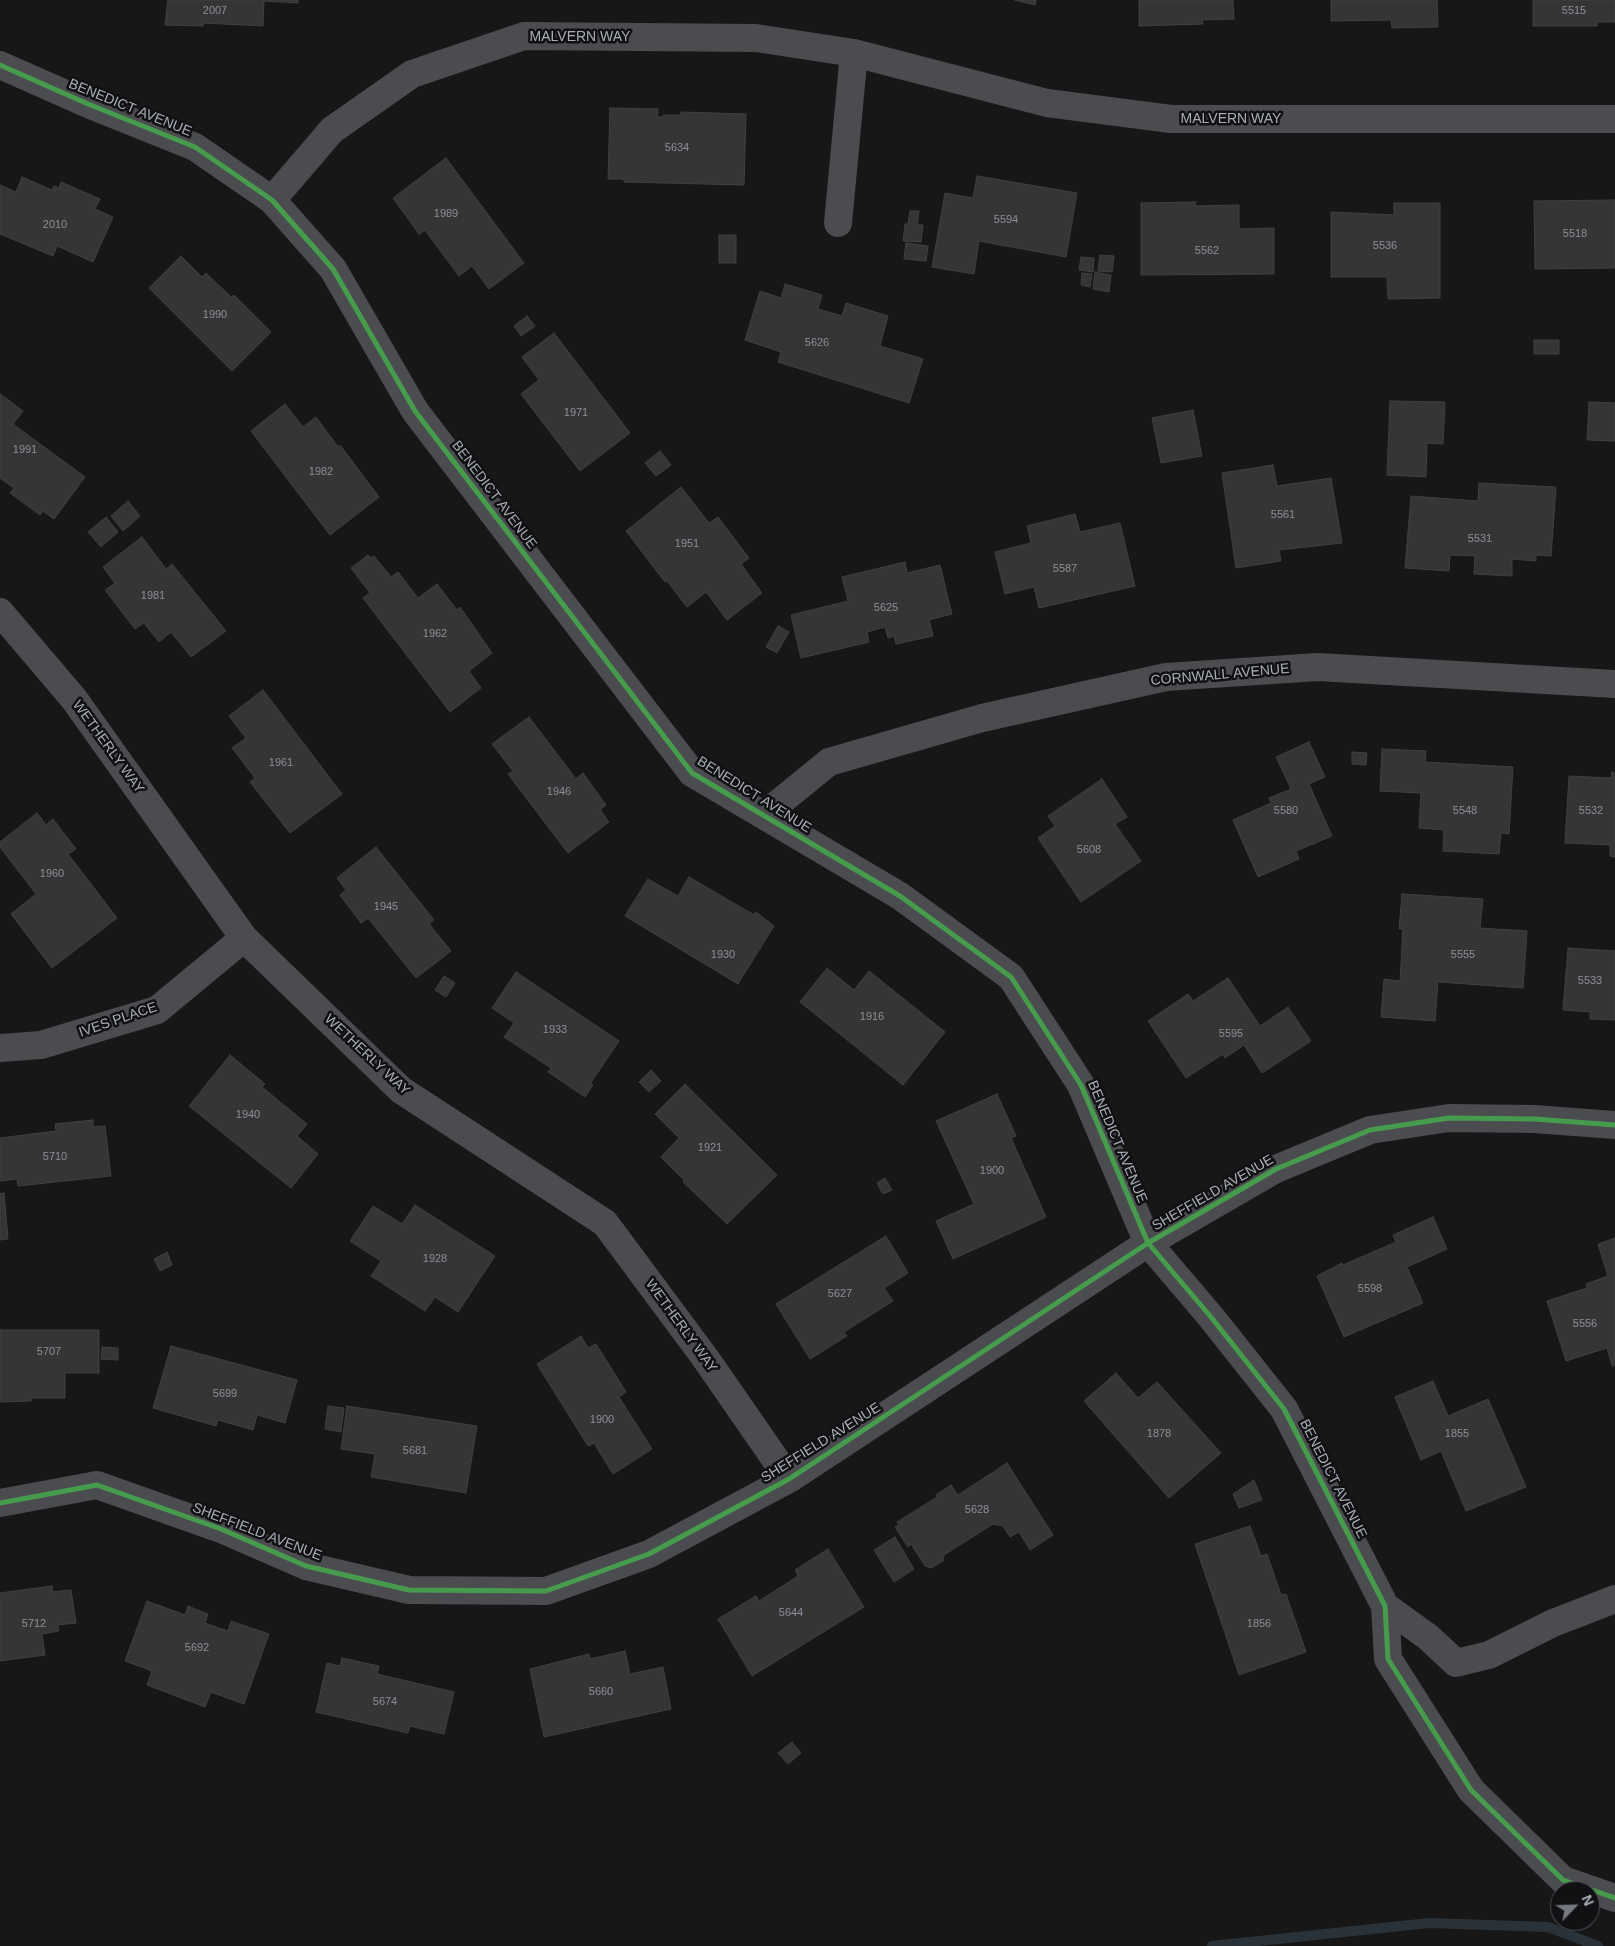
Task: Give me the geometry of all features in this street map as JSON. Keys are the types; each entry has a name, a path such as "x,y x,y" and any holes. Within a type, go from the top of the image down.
{"street":[{"name":"MALVERN WAY","path":"272,200 332,130 412,74 524,36 756,38 854,53 1047,103 1170,119 1615,120"},
{"path":"838,224 854,53"},
{"name":"BENEDICT AVENUE","path":"0,65 88,104 195,147 272,200 333,269 415,411 692,773 900,896 1011,976 1081,1085 1148,1243 1211,1317 1284,1409 1385,1606"},
{"name":"WETHERLY WAY","path":"0,612 74,699 244,938 401,1090 605,1223 706,1358 789,1479"},
{"name":"CORNWALL AVENUE","path":"764,815 829,762 982,718 1166,677 1318,667 1615,684"},
{"name":"IVES PLACE","path":"0,1048 41,1045 157,1010 244,938"},
{"name":"SHEFFIELD AVENUE","path":"0,1503 97,1485 221,1530 306,1566 390,1586 409,1590 546,1591 649,1554 789,1479 1148,1243 1276,1169 1370,1130 1449,1118 1534,1119 1615,1124"},
{"path":"1385,1606 1428,1636 1456,1663 1489,1655 1553,1623 1615,1599"},
{"path":"1385,1606 1388,1660 1471,1790 1563,1880 1615,1898"}],"building":[{"path":"168,0 298,0 298,3 264,1 263,26 203,23 203,26 165,25"},
{"path":"1015,0 1036,0 1035,5"},
{"path":"1139,0 1233,0 1234,19 1202,20 1203,24 1139,26"},
{"path":"1331,0 1437,0 1438,27 1392,28 1391,20 1331,21"},
{"path":"1533,0 1615,0 1615,22 1597,22 1597,26 1533,26"},
{"path":"610,108 658,109 657,117 681,115 681,112 746,114 744,185 624,182 624,179 608,179"},
{"path":"446,158 524,263 489,289 472,266 459,276 425,230 419,234 393,198"},
{"path":"977,176 1077,193 1066,257 979,241 974,274 932,267 945,193 973,198"},
{"path":"22,177 52,190 54,186 59,188 61,182 100,199 95,209 113,217 93,262 57,246 53,256 0,234 0,185 16,192"},
{"path":"1615,200 1615,268 1535,269 1534,201"},
{"path":"1196,202 1195,206 1239,205 1239,229 1274,228 1274,274 1141,275 1141,203"},
{"path":"1394,203 1440,203 1440,298 1388,299 1387,277 1331,277 1331,212 1394,215"},
{"path":"910,211 919,211 917,225 923,225 921,242 903,241 905,224 908,224"},
{"path":"719,235 736,235 736,263 719,263"},
{"path":"906,243 928,246 926,261 904,259"},
{"path":"1100,255 1114,256 1112,272 1098,271"},
{"path":"181,256 202,277 206,273 231,297 234,295 271,332 232,371 149,288"},
{"path":"1081,257 1094,258 1093,272 1079,270"},
{"path":"1095,272 1111,275 1109,292 1093,289"},
{"path":"1082,273 1092,274 1090,287 1081,285"},
{"path":"785,284 822,295 818,309 842,316 846,303 888,316 880,346 923,359 909,403 778,362 781,352 745,340 760,291 781,298"},
{"path":"527,316 535,326 521,336 514,326"},
{"path":"554,333 630,433 580,471 521,394 539,380 522,357"},
{"path":"1534,340 1559,340 1559,354 1534,354"},
{"path":"0,394 23,411 13,424 85,477 54,519 43,511 40,515 10,493 14,488 0,478"},
{"path":"1390,401 1445,402 1443,444 1427,443 1426,477 1387,475"},
{"path":"1589,402 1615,403 1615,441 1587,440"},
{"path":"285,404 303,427 316,417 338,447 340,445 379,497 330,535 251,431"},
{"path":"1193,410 1202,456 1161,463 1152,418"},
{"path":"660,451 671,465 656,476 645,463"},
{"path":"1273,465 1277,486 1331,478 1342,543 1279,550 1281,561 1236,568 1222,473"},
{"path":"1479,483 1556,487 1551,556 1536,555 1536,561 1512,559 1512,576 1474,574 1475,556 1450,555 1449,571 1405,568 1411,496 1478,501"},
{"path":"681,487 709,523 718,517 749,558 741,564 762,593 727,620 706,592 687,607 667,581 665,582 626,531"},
{"path":"128,501 140,516 123,531 111,516"},
{"path":"1075,514 1080,532 1120,523 1135,586 1039,608 1034,587 1005,594 995,552 1031,543 1027,526"},
{"path":"106,517 118,532 101,547 88,532"},
{"path":"142,537 166,569 172,564 226,631 191,657 171,632 159,642 144,623 135,629 105,590 115,583 103,567"},
{"path":"368,555 371,558 374,556 391,577 398,572 418,598 437,584 457,610 460,607 492,653 469,671 481,688 450,712 363,598 370,593 351,568"},
{"path":"905,562 907,573 940,565 952,614 929,620 933,636 896,644 894,636 888,638 885,627 867,632 869,642 801,658 791,615 848,601 842,577"},
{"path":"778,626 789,632 777,653 766,647"},
{"path":"263,690 342,794 290,833 250,782 255,778 232,748 246,738 229,716"},
{"path":"529,717 576,779 583,773 606,805 600,810 609,822 568,853 508,774 513,771 492,744"},
{"path":"1309,742 1325,777 1309,784 1332,836 1296,851 1299,859 1258,877 1233,820 1271,803 1269,798 1291,789 1276,757"},
{"path":"1382,749 1426,751 1425,762 1513,767 1509,834 1501,833 1499,854 1443,851 1444,830 1419,828 1421,793 1380,791"},
{"path":"1352,752 1367,753 1366,765 1352,764"},
{"path":"1612,772 1615,773 1615,857 1610,856 1610,845 1565,843 1569,776 1611,778"},
{"path":"1102,779 1127,817 1115,824 1141,861 1081,902 1038,838 1055,826 1048,816"},
{"path":"37,813 46,825 53,819 76,849 68,854 117,918 52,968 11,914 36,894 0,847 0,842"},
{"path":"376,847 434,920 429,924 451,951 416,978 368,918 361,923 340,895 346,890 337,878"},
{"path":"689,877 754,915 756,912 774,926 738,984 625,916 648,879 678,896"},
{"path":"1402,894 1483,899 1480,928 1527,931 1523,988 1438,982 1435,1021 1381,1017 1384,979 1400,981 1403,929 1399,929"},
{"path":"1568,948 1615,951 1615,1020 1590,1019 1590,1012 1563,1010"},
{"path":"827,968 854,990 869,971 945,1032 903,1085 800,1002"},
{"path":"516,972 619,1041 590,1084 593,1085 585,1097 548,1072 551,1068 504,1037 514,1023 492,1008"},
{"path":"444,976 455,983 446,997 435,990"},
{"path":"1228,978 1260,1026 1288,1007 1311,1041 1262,1073 1244,1045 1225,1058 1223,1054 1186,1078 1148,1021 1188,994 1193,1001"},
{"path":"230,1055 265,1084 262,1087 307,1124 297,1136 318,1154 291,1188 189,1106"},
{"path":"651,1070 661,1081 649,1092 639,1082"},
{"path":"685,1084 777,1175 727,1224 683,1182 685,1181 661,1157 679,1138 655,1114"},
{"path":"997,1094 1016,1136 1011,1138 1046,1217 953,1259 936,1221 974,1204 936,1121"},
{"path":"93,1120 93,1127 105,1126 111,1176 18,1186 17,1179 0,1181 0,1138 56,1131 55,1124"},
{"path":"885,1178 892,1190 883,1194 877,1183"},
{"path":"4,1193 8,1239 0,1240 0,1194"},
{"path":"415,1205 495,1256 458,1312 435,1297 425,1311 371,1276 381,1261 350,1241 373,1206 402,1224"},
{"path":"1433,1217 1447,1249 1407,1267 1423,1303 1344,1337 1317,1276 1342,1263 1343,1265 1396,1242 1393,1235"},
{"path":"886,1236 908,1273 884,1288 893,1301 844,1332 847,1336 810,1359 776,1304"},
{"path":"1615,1238 1615,1365 1612,1366 1607,1348 1566,1361 1547,1301 1587,1288 1586,1284 1608,1276 1598,1244"},
{"path":"167,1252 172,1265 160,1271 154,1259"},
{"path":"0,1330 99,1330 99,1373 65,1373 65,1398 32,1398 31,1401 0,1402"},
{"path":"581,1336 588,1348 596,1344 626,1392 619,1397 652,1449 613,1474 594,1443 588,1446 537,1364"},
{"path":"171,1346 297,1380 285,1423 257,1415 253,1430 218,1420 216,1426 153,1408"},
{"path":"102,1347 118,1348 118,1360 101,1359"},
{"path":"1116,1373 1138,1398 1157,1382 1221,1453 1169,1498 1084,1401"},
{"path":"1433,1381 1448,1416 1488,1399 1526,1487 1466,1511 1441,1451 1421,1460 1395,1397"},
{"path":"328,1406 344,1408 341,1432 325,1429"},
{"path":"347,1406 477,1426 466,1493 371,1477 375,1454 341,1449"},
{"path":"1007,1463 1053,1535 1030,1550 1019,1532 1010,1537 1003,1526 993,1524 944,1555 943,1561 931,1568 925,1566 911,1544 908,1547 895,1527 899,1525 897,1522 937,1497 936,1495 951,1485 958,1495"},
{"path":"1254,1480 1262,1500 1239,1508 1233,1494"},
{"path":"1250,1526 1261,1556 1267,1554 1281,1595 1286,1594 1306,1652 1239,1675 1195,1544"},
{"path":"895,1537 914,1569 894,1582 874,1550"},
{"path":"828,1549 864,1607 752,1676 718,1619 756,1596 759,1601 798,1576 795,1570"},
{"path":"52,1586 52,1592 71,1590 76,1623 58,1625 59,1631 42,1634 45,1655 0,1661 0,1593"},
{"path":"147,1601 185,1615 188,1606 208,1614 205,1623 228,1631 231,1621 269,1634 244,1704 211,1692 205,1707 147,1685 152,1671 125,1661"},
{"path":"625,1651 630,1674 663,1667 671,1709 544,1737 530,1669 589,1654 590,1659"},
{"path":"342,1658 379,1666 377,1674 454,1692 444,1734 410,1726 408,1733 316,1712 327,1663 340,1666"},
{"path":"792,1742 801,1753 788,1764 778,1753"}],"waterway":[{"path":"1212,1946 1429,1923 1548,1927 1598,1946"}],"cycle path":[{"path":"0,65 88,104 195,147 272,200 333,269 415,411 692,773 900,896 1011,977 1081,1085 1148,1243 1211,1317 1284,1409 1385,1606 1388,1659 1471,1790 1563,1880 1615,1898"},
{"path":"0,1503 97,1485 221,1529 306,1566 409,1590 546,1591 649,1554 789,1479 1148,1243 1276,1169 1370,1130 1449,1118 1534,1119 1615,1125"}]}
